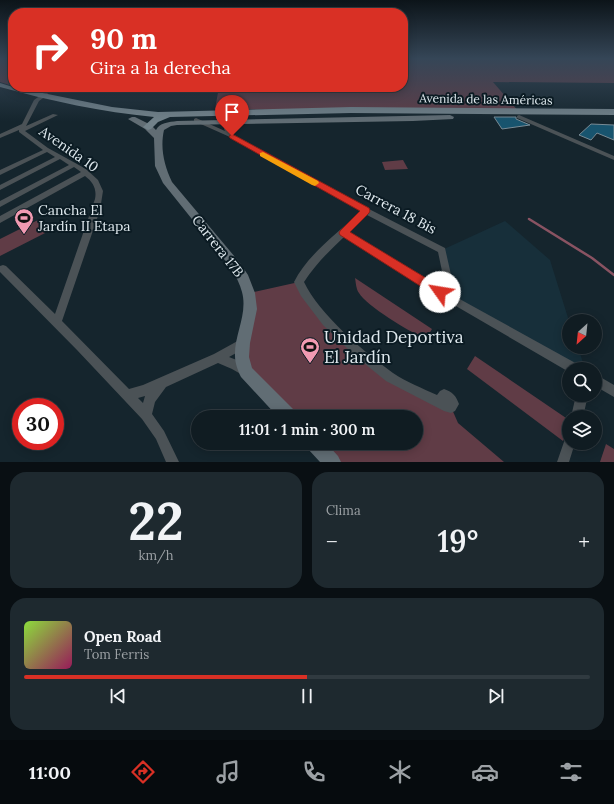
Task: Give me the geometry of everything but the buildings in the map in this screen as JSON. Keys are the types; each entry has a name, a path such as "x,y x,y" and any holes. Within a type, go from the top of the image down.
{"main road":[{"name":"Avenida de las Américas","path":"0,91 136,114 197,117 242,119 352,116 614,119"},
{"name":"Avenida de las Américas","path":"22,92 40,98 132,119 155,120 309,111 614,112"},
{"path":"242,119 305,115 310,114 309,111"},
{"path":"519,117 518,114 533,112"},
{"path":"148,127 155,120"}],"street":[{"name":"Avenida 10","path":"40,98 21,129 47,150 93,179 99,188 99,199 57,322"},
{"path":"0,136 55,115"},
{"name":"Carrera 18 Bis","path":"197,117 205,123 232,136 366,211 442,250 452,299"},
{"name":"Carrera 18 Bis","path":"205,123 450,117"},
{"path":"519,117 614,158"},
{"path":"132,119 148,127 158,138"},
{"name":"Carrera 18 Bis","path":"232,122 242,119"},
{"path":"232,122 228,125 227,129 232,136"},
{"path":"158,138 160,129 168,124 205,123"},
{"name":"Carrera 17B","path":"158,138 160,166 168,183 236,266 244,278 249,293 250,309 243,343 242,357 246,372"},
{"path":"0,173 47,150"},
{"path":"0,188 59,157"},
{"path":"0,204 73,165"},
{"path":"0,220 85,173"},
{"path":"366,211 304,273 299,282 304,293 326,322 385,372 415,391 442,402"},
{"path":"344,233 452,299 563,362"},
{"path":"3,269 57,322 146,415 160,435 173,462"},
{"path":"127,395 144,391 218,358 243,343"},
{"path":"218,358 236,365 246,372 282,410"},
{"path":"146,415 150,399 163,382"},
{"path":"602,384 614,392"},
{"path":"321,450 332,462"},
{"path":"563,462 567,450"}],"shaded area":[{"path":"0,80 8,80 8,84 0,82"},
{"path":"408,80 614,80 614,83 493,82 519,112 215,109 218,92 408,92"},
{"path":"38,92 50,92 47,94"},
{"path":"403,160 408,169 385,170 382,162"},
{"name":"Cancha El Jardín II Etapa","path":"40,219 49,231 0,256 0,239"},
{"path":"505,221 550,260 567,314 562,314 562,354 580,354 583,362 563,362 452,299 442,250"},
{"path":"355,278 432,329 429,334 424,337 417,334 379,311 359,293"},
{"name":"Unidad Deportiva El Jardín","path":"299,282 326,322 390,377 451,407 458,423 504,462 332,462 321,450 423,450 423,410 284,410 242,357 249,293"},
{"path":"475,356 562,415 562,440 467,369"},
{"path":"606,444 614,449 614,462 600,462"}],"waterway":[{"path":"529,219 592,258 614,275"}],"slow traffic":[{"path":"263,154 315,183"}],"place":[{"name":"Cancha El Jardín II Etapa","path":"24,235"},
{"name":"Unidad Deportiva El Jardín","path":"310,364"}],"route":[{"path":"232,136 366,211 344,233 440,292"}]}
